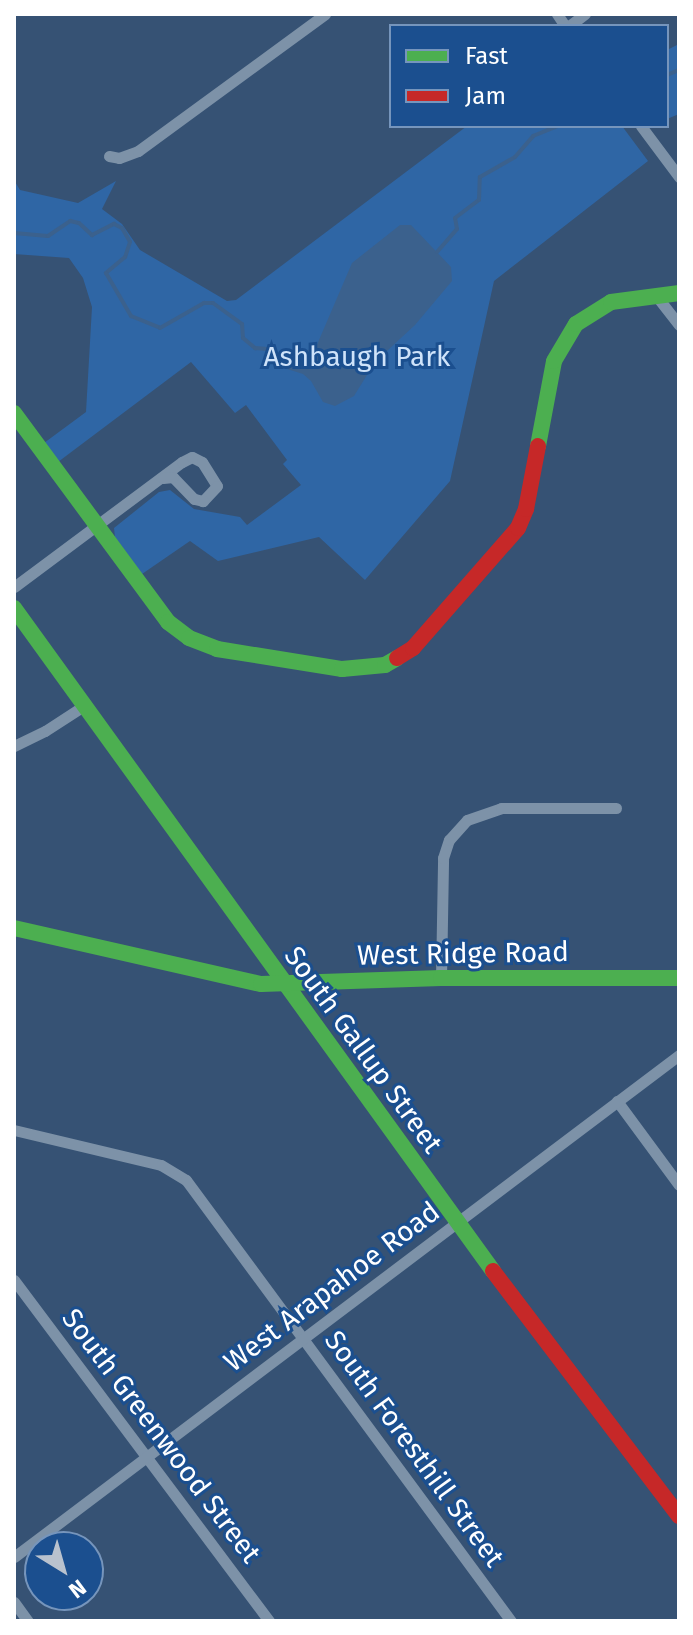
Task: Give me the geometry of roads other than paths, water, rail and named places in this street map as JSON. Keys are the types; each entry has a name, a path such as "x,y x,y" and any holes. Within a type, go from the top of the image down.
{"street":[{"path":"109,156 119,158 138,151 325,14"},
{"path":"642,128 679,177"},
{"path":"14,413 168,622 189,638 217,649 342,669 385,665 413,648 518,528 526,509 554,361 566,336 588,313 601,306 626,299 658,298 679,293"},
{"path":"658,298 679,325"},
{"path":"14,587 96,525 192,457 202,462 217,486 203,501 194,499 173,477 163,478"},
{"name":"South Gallup Street","path":"14,608 456,1223 679,1516"},
{"path":"14,746 45,731 85,705"},
{"path":"441,978 443,858 449,840 467,820 501,808 616,808"},
{"name":"West Ridge Road","path":"14,928 236,981 283,985 441,978 679,978"},
{"name":"West Arapahoe Road","path":"14,1557 679,1055"},
{"path":"617,1101 679,1185"},
{"name":"South Foresthill Street","path":"14,1130 161,1165 179,1174 511,1621"},
{"name":"South Greenwood Street","path":"14,1280 269,1621"},
{"path":"14,1602 28,1621"}],"waterway":[{"path":"669,74 679,70"},
{"path":"437,252 457,229 455,218 479,200 480,177 515,157 533,136 553,128"},
{"path":"14,233 48,236 70,221 79,223 92,235 114,224 122,228 130,242 125,257 106,273 131,316 160,328 204,303 213,303 242,324 243,338 255,348 268,349 283,359"}],"park label":[{"name":"Ashbaugh Park","path":"357,357"}]}
